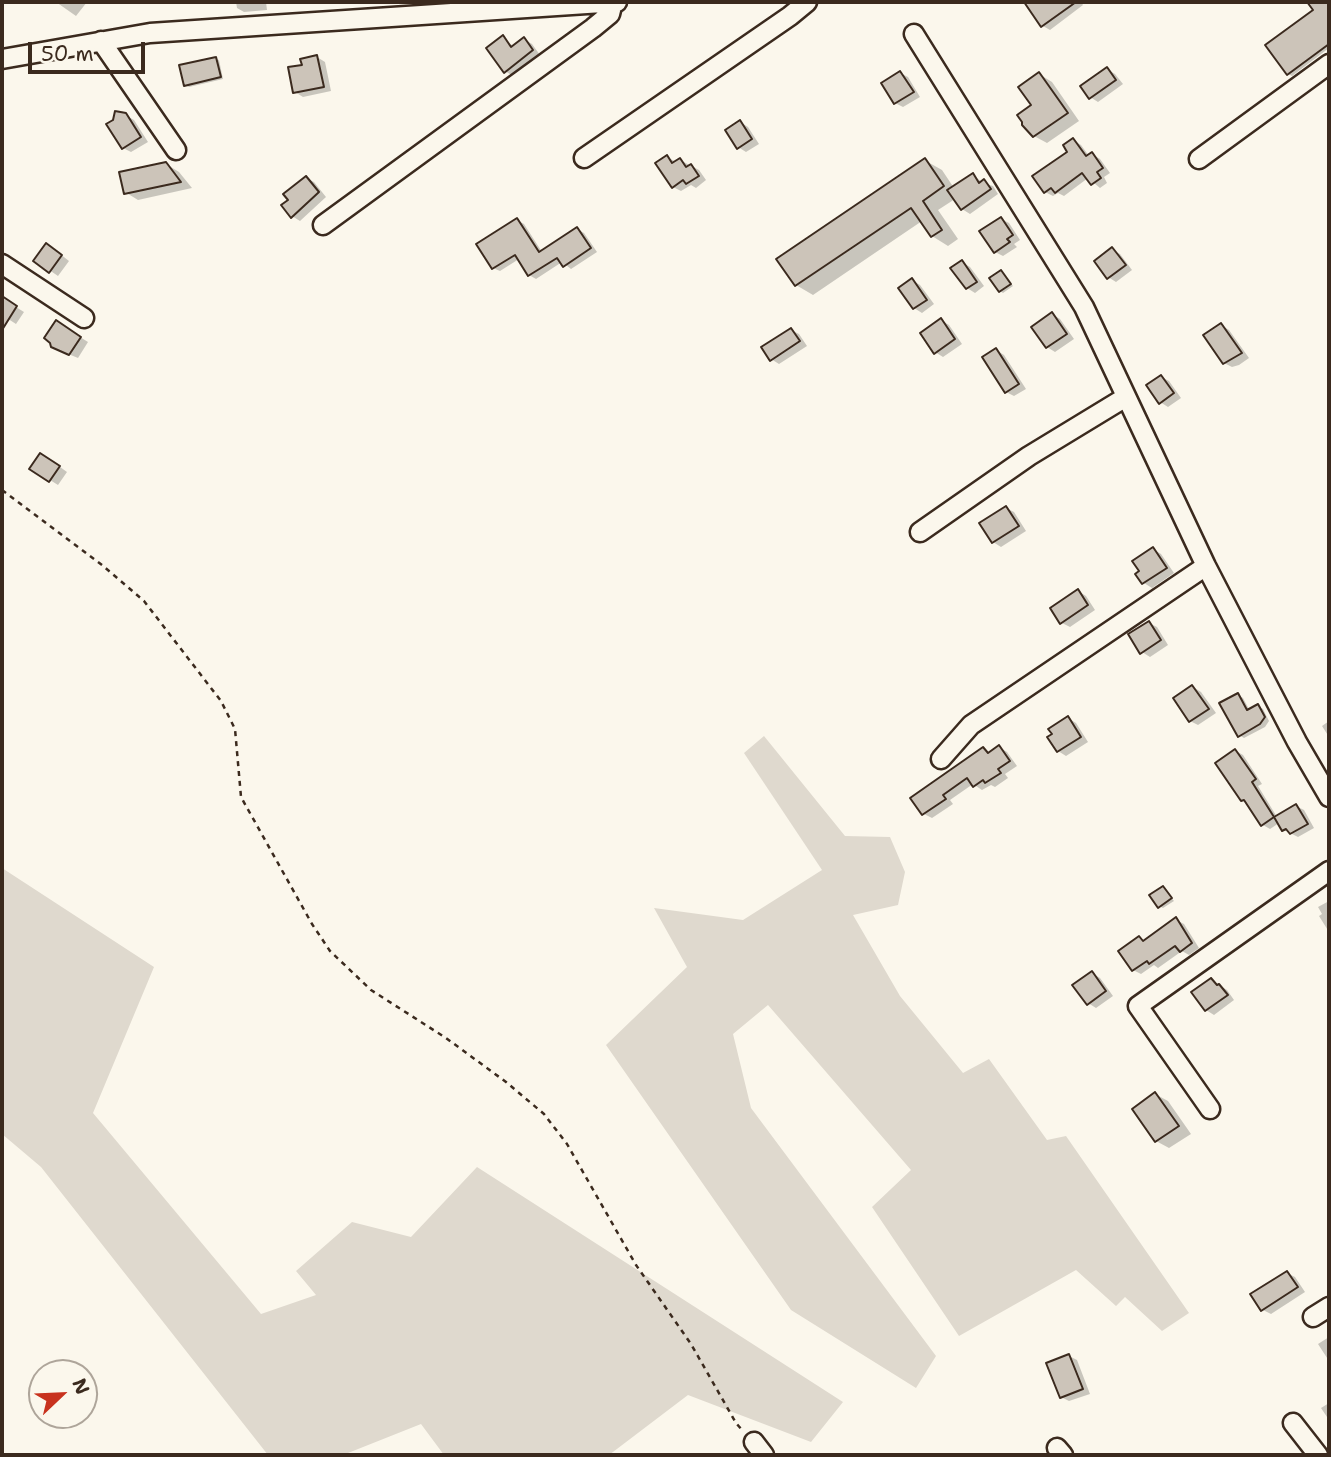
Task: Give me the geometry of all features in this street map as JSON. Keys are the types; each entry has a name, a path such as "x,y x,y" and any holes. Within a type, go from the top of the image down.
{"street":[{"path":"2,59 150,33 615,2 610,14 593,28 323,225"},
{"path":"584,158 807,2"},
{"path":"914,34 1084,307 1206,566 1329,797"},
{"path":"101,41 176,150"},
{"path":"1199,159 1329,64"},
{"path":"2,264 84,318"},
{"path":"920,532 1029,456 1126,397"},
{"path":"941,759 971,724 1206,566"},
{"path":"1210,1110 1138,1006 1329,871"},
{"path":"1314,1317 1329,1307"},
{"path":"1293,1423 1318,1455"}],"path":[{"path":"2,491 102,565 144,601 221,701 235,729 241,797 330,951 370,990 456,1045 544,1114 567,1144 636,1265 691,1344 736,1423 759,1449"}],"shaded area":[{"path":"764,736 845,836 890,837 905,872 898,905 853,915 900,996 963,1073 989,1059 1047,1140 1066,1136 1189,1313 1162,1331 1125,1297 1116,1306 1076,1270 959,1336 872,1207 911,1170 768,1005 733,1034 751,1108 936,1356 916,1388 791,1310 606,1045 687,967 654,908 743,920 822,870 744,753"},
{"path":"2,868 154,967 93,1113 261,1314 316,1295 296,1271 352,1222 411,1237 477,1167 843,1402 811,1442 688,1395 609,1455 444,1455 421,1424 343,1455 268,1455 41,1167 2,1134"}],"building":[{"path":"1024,2 1076,2 1041,27"},
{"path":"1307,2 1329,2 1329,44 1287,75 1265,45 1313,10"},
{"path":"503,35 511,47 524,37 533,50 504,73 486,48"},
{"path":"317,55 324,87 293,93 288,67 302,65 300,59"},
{"path":"216,57 221,77 184,86 179,65"},
{"path":"1107,67 1116,80 1089,99 1080,86"},
{"path":"900,71 914,92 894,104 881,83"},
{"path":"1039,72 1068,113 1033,137 1017,115 1031,105 1018,87"},
{"path":"115,111 126,113 141,137 122,149 106,124 113,120"},
{"path":"740,120 752,139 737,149 725,130"},
{"path":"1073,138 1086,156 1092,152 1103,168 1097,172 1101,178 1091,185 1082,173 1055,193 1051,188 1044,193 1032,176 1067,152 1063,145"},
{"path":"667,155 672,163 680,158 686,167 691,164 699,176 686,184 683,180 672,188 655,163"},
{"path":"925,158 944,186 923,201 942,230 931,237 911,208 795,286 776,259"},
{"path":"166,162 181,182 124,194 119,172"},
{"path":"973,173 979,183 984,179 991,189 961,210 947,190"},
{"path":"306,176 319,192 291,218 281,205 288,200 283,194"},
{"path":"1001,217 1013,235 1007,239 1010,242 994,253 979,231"},
{"path":"517,218 539,252 577,227 591,248 563,267 557,258 528,276 515,255 492,269 476,244"},
{"path":"46,243 62,255 49,273 33,261"},
{"path":"1112,247 1126,265 1107,279 1094,261"},
{"path":"962,260 977,282 966,289 950,268"},
{"path":"1001,270 1011,284 999,292 989,278"},
{"path":"912,278 927,300 913,309 898,288"},
{"path":"2,296 17,306 2,330"},
{"path":"1052,312 1067,334 1046,348 1031,327"},
{"path":"941,318 955,339 934,354 920,333"},
{"path":"56,320 81,337 69,355 51,347 44,338"},
{"path":"1221,323 1242,353 1223,364 1203,335"},
{"path":"791,328 800,341 770,361 761,347"},
{"path":"996,348 1019,384 1005,393 982,357"},
{"path":"1161,375 1174,393 1159,404 1146,385"},
{"path":"40,453 60,466 49,482 29,469"},
{"path":"1006,506 1019,526 992,543 979,523"},
{"path":"1153,547 1167,568 1142,584 1135,574 1139,571 1132,561"},
{"path":"1078,589 1088,605 1060,624 1050,608"},
{"path":"1149,621 1161,640 1140,654 1128,634"},
{"path":"1192,685 1209,709 1189,722 1173,698"},
{"path":"1238,693 1247,710 1258,704 1265,717 1260,724 1238,737 1219,703"},
{"path":"1068,716 1081,737 1057,752 1047,737 1052,734 1048,729"},
{"path":"999,745 1010,761 998,769 1001,773 973,787 967,778 943,795 946,799 922,815 910,798 983,747 988,753"},
{"path":"1235,749 1256,779 1252,782 1274,817 1261,826 1215,763"},
{"path":"1296,804 1308,824 1290,834 1286,829 1282,831 1274,817"},
{"path":"1163,886 1172,898 1158,908 1149,895"},
{"path":"1176,917 1192,943 1180,952 1175,946 1149,964 1147,961 1132,971 1118,951 1139,936 1143,941"},
{"path":"1092,971 1106,991 1087,1005 1072,985"},
{"path":"1211,978 1228,995 1205,1011 1191,992"},
{"path":"1155,1092 1179,1126 1155,1142 1132,1109"},
{"path":"1287,1271 1298,1287 1261,1311 1250,1294"},
{"path":"1069,1354 1083,1389 1060,1398 1046,1363"}]}
